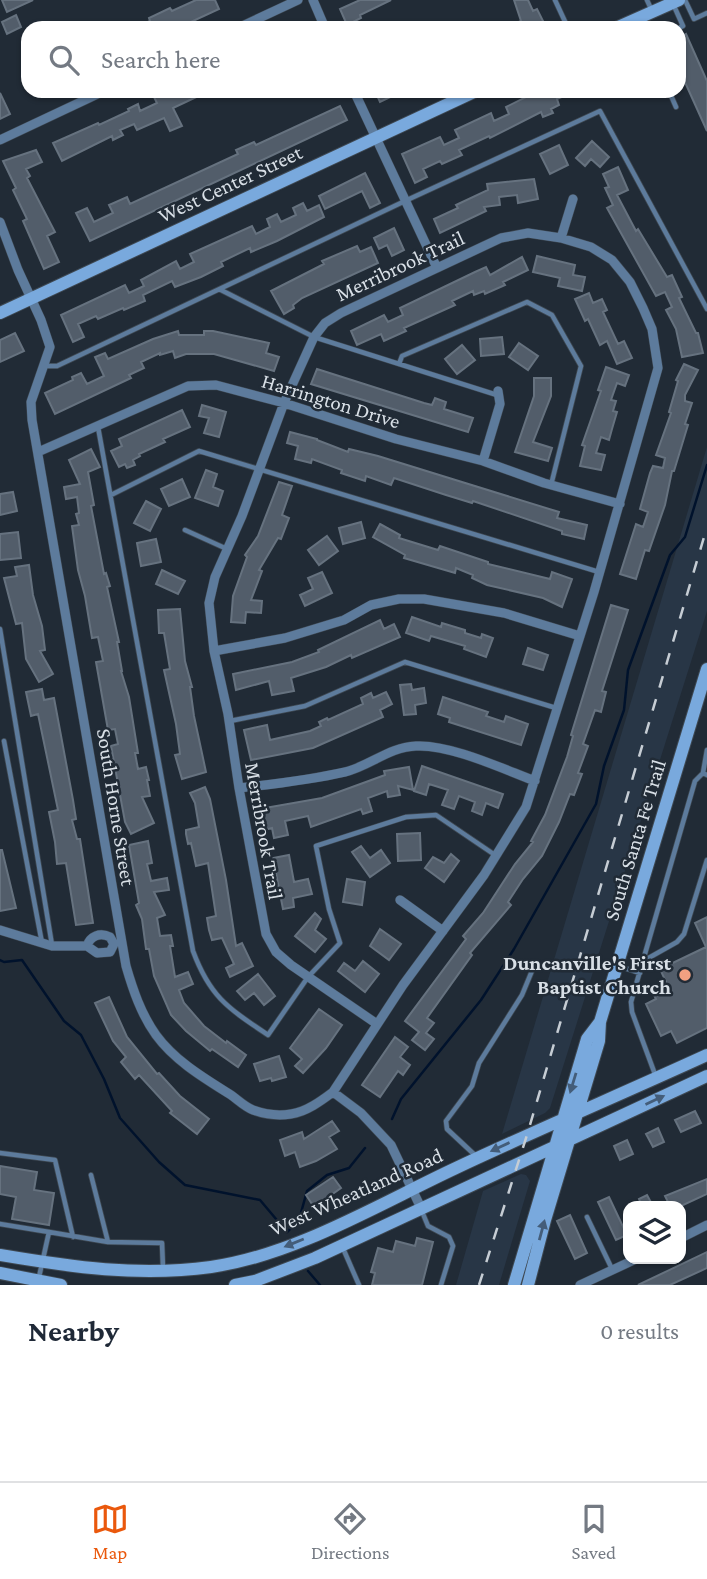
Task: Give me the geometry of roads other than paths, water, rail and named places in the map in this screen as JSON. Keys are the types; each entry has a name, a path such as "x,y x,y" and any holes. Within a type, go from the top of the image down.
{"main road":[{"path":"640,21 650,6 679,1"},
{"name":"West Center Street","path":"0,313 461,98"},
{"name":"South Santa Fe Trail","path":"528,1285 599,1041 600,1022 703,700 707,669"},
{"name":"South Santa Fe Trail","path":"513,1285 587,1039 600,1022"},
{"name":"West Wheatland Road","path":"0,1255 79,1268 163,1271 214,1266 285,1247 707,1055"},
{"name":"West Wheatland Road","path":"235,1285 287,1270 707,1076"},
{"path":"0,1273 38,1283 61,1285"}],"street":[{"path":"253,21 298,0"},
{"path":"313,0 323,21"},
{"path":"0,140 89,98"},
{"path":"357,98 437,268"},
{"path":"561,238 573,199"},
{"name":"South Horne Street","path":"0,222 50,347 31,402 117,942 135,994 155,1033 169,1049 202,1077 251,1109 267,1114 291,1114 317,1104 333,1092 377,1024"},
{"name":"Merribrook Trail","path":"528,233 561,238 591,247 612,260 630,282 652,329 658,368 600,572 526,807 497,856 377,1024 307,977 276,952 266,934 215,651 209,603 215,577 284,403 314,337 325,323 341,313 437,268 501,238 528,233"},
{"name":"Harrington Drive","path":"38,452 188,386 216,385 284,403 396,439 483,461 551,485 620,504"},
{"path":"483,461 500,404 498,393"},
{"path":"215,651 285,638 344,620 371,605 400,599 424,598 504,613 580,636"},
{"path":"239,788 308,781 347,772 394,749 416,746 436,747 535,781"},
{"path":"400,901 443,931"},
{"path":"0,930 47,945 87,946 92,951 104,953 110,952 117,942 106,935 98,935 93,937 87,946"},
{"path":"333,1092 362,1113 391,1145 421,1208"},
{"path":"686,1236 707,1225"},
{"path":"580,1285 625,1264"}],"lane":[{"path":"555,0 565,21"},
{"path":"679,1 694,19 707,13"},
{"path":"679,1 682,21"},
{"path":"672,98 676,107"},
{"path":"44,366 57,366 600,111 707,309"},
{"path":"221,290 314,337 498,393"},
{"path":"399,364 402,356 527,302 552,315 581,366 551,485"},
{"path":"97,426 193,951 215,994 230,1010 268,1035 307,977 340,943 329,909 316,846 406,817 436,815 497,856"},
{"path":"111,495 199,451 600,572"},
{"path":"185,530 227,549"},
{"path":"0,629 47,945"},
{"path":"229,721 305,706 405,662 556,708"},
{"path":"4,741 47,945"},
{"path":"657,1078 632,1012 631,1002 695,781 705,774 707,750"},
{"path":"644,960 677,942 684,934 707,860"},
{"path":"478,1158 447,1129 446,1121 472,1086 479,1063 522,995 534,966"},
{"path":"617,966 640,973"},
{"path":"0,1153 55,1160 74,1237"},
{"path":"91,1175 108,1242"},
{"path":"421,1208 428,1226 449,1237 453,1246 441,1285"},
{"path":"587,1217 612,1270"},
{"path":"0,1224 108,1242 162,1243 163,1271"},
{"path":"38,1283 49,1232"},
{"path":"341,1246 359,1285"}],"waterway":[{"path":"392,1119 401,1099 481,1000 514,949 596,804 604,766 624,710 628,670 670,555 685,537 707,465"},
{"path":"0,960 22,960 64,1021 81,1035 104,1079 120,1118 159,1162 185,1185 260,1200 287,1232 299,1220 307,1191 327,1175 349,1168 365,1148"},
{"path":"308,1271 320,1285"}],"railway":[{"path":"479,1285 527,1135 707,527"}],"place":[{"name":"Duncanville's First Baptist Church","path":"685,975"}]}
